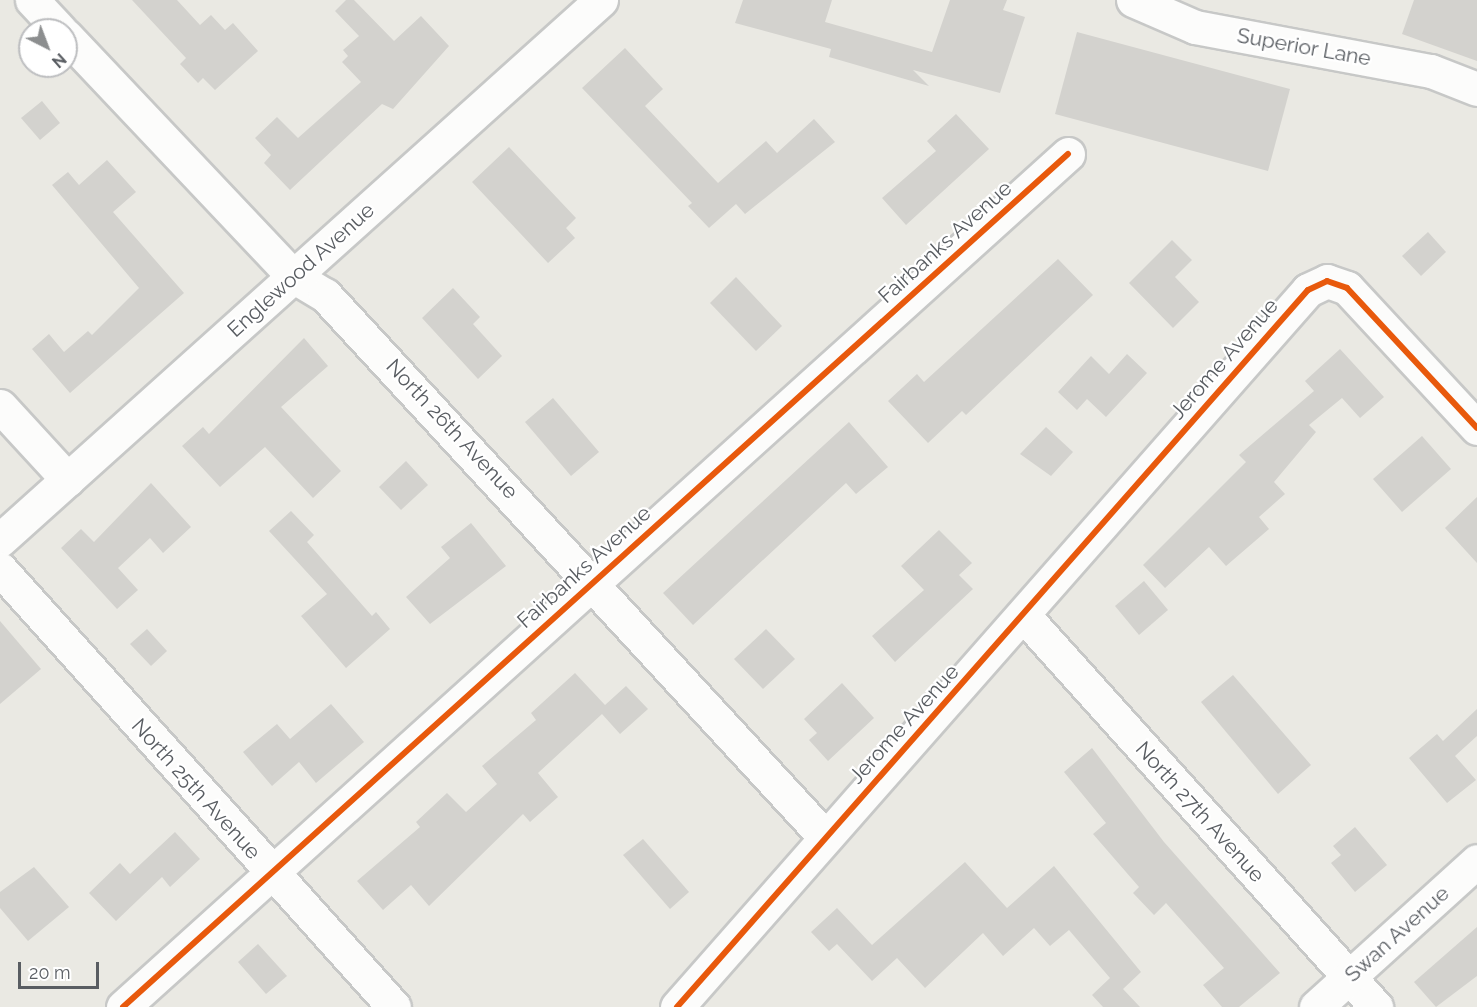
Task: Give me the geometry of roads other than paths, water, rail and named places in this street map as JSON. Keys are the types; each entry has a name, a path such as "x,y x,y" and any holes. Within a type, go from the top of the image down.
{"street":[{"path":"32,0 49,18"},
{"name":"Superior Lane","path":"1133,0 1196,27 1431,71 1477,89"},
{"name":"Englewood Avenue","path":"0,540 293,276 590,3"},
{"name":"North 26th Avenue","path":"78,49 293,276 325,295 594,580 824,836"},
{"name":"Fairbanks Avenue","path":"123,1007 269,870 1068,154"},
{"name":"Jerome Avenue","path":"677,1007 824,836 1025,617 1291,306 1308,290 1327,281 1347,288 1477,428"},
{"path":"0,406 68,480"},
{"name":"North 25th Avenue","path":"0,569 394,1007"},
{"name":"North 27th Avenue","path":"1025,617 1376,1007"},
{"name":"Swan Avenue","path":"1316,1007 1477,861"}]}
